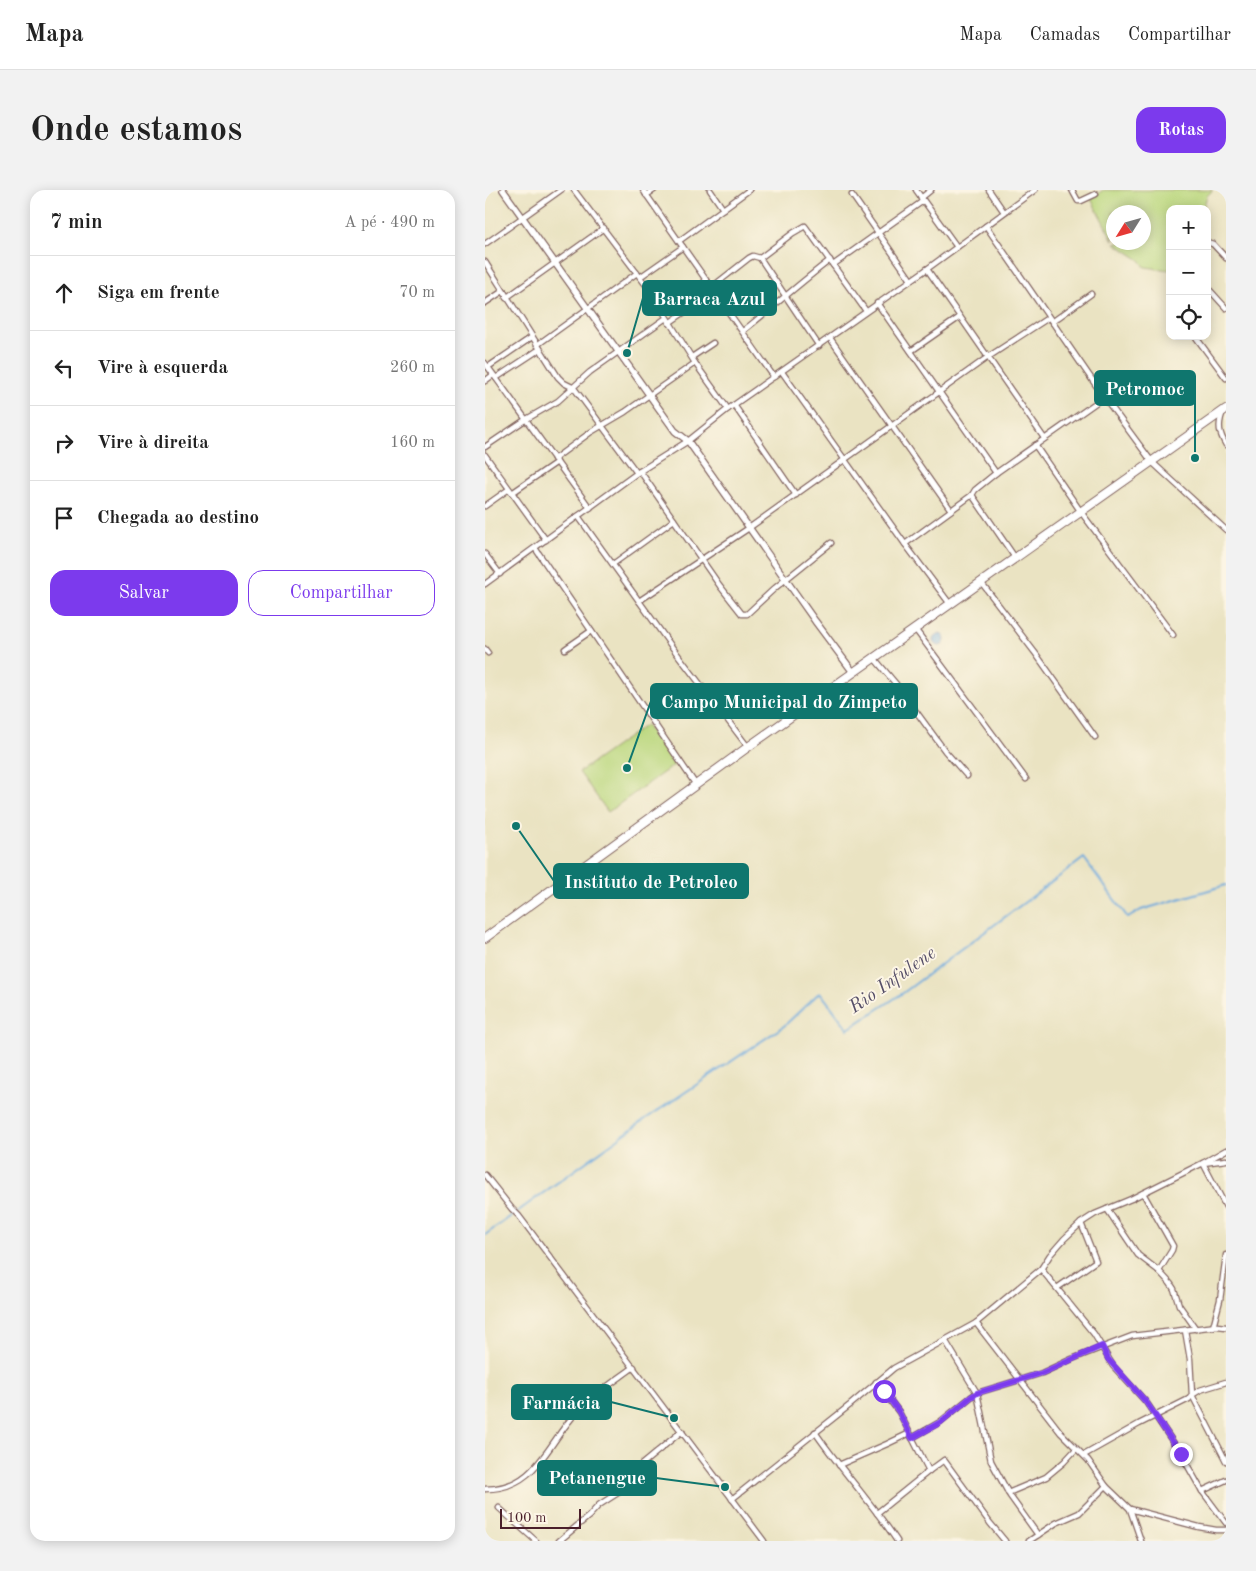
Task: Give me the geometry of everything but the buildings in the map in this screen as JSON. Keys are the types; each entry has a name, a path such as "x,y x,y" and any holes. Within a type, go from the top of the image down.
{"highway":[{"path":"485,938 748,746 1016,559 1224,410"}],"street":[{"path":"503,190 675,431 688,441 853,672"},
{"path":"485,244 521,216 561,190"},
{"path":"574,190 638,275 695,363 728,409"},
{"path":"643,190 775,377"},
{"path":"646,195 654,190"},
{"path":"710,190 723,209"},
{"path":"679,241 749,190"},
{"path":"916,190 957,247"},
{"path":"833,266 922,199 931,190"},
{"path":"989,190 1004,212"},
{"path":"485,584 639,472 688,441 728,409 867,312 1035,190"},
{"path":"1072,190 1078,201 1081,202 1096,194"},
{"path":"852,195 911,280"},
{"path":"760,258 805,226 867,312"},
{"path":"986,226 1048,318 1153,462 1226,530"},
{"path":"506,298 604,228"},
{"path":"1211,243 1226,258"},
{"path":"485,380 495,376 538,347 587,308 683,246"},
{"path":"485,446 558,401 618,352 713,289 753,256 760,258 819,346"},
{"path":"743,331 784,295 830,260"},
{"path":"485,262 506,298 558,377 564,384 574,388 639,472 742,614 747,614 831,543"},
{"path":"927,269 1045,438"},
{"path":"485,303 503,291"},
{"path":"1211,291 1226,308"},
{"path":"1052,322 1091,294"},
{"path":"877,303 996,473"},
{"path":"911,351 960,317"},
{"path":"639,601 749,528 988,357 1048,318"},
{"path":"532,337 486,365 590,508"},
{"path":"830,338 951,510"},
{"path":"1198,340 1226,378"},
{"path":"692,357 713,342"},
{"path":"485,506 556,461 591,432 650,396 695,363"},
{"path":"782,372 950,604"},
{"path":"905,544 972,495 975,490 996,473 1104,397"},
{"path":"734,405 796,495"},
{"path":"1224,410 1218,426 1226,445"},
{"path":"1035,445 1081,512 1173,634"},
{"path":"485,455 546,540"},
{"path":"972,495 1016,559"},
{"path":"578,516 748,746"},
{"path":"613,564 674,520"},
{"path":"535,548 696,785"},
{"path":"485,554 500,574"},
{"path":"981,582 1036,654 1095,737"},
{"path":"915,629 1026,779"},
{"path":"565,649 591,631"},
{"path":"874,658 896,684 945,751 967,776"},
{"path":"732,1499 908,1358 975,1323 1041,1269 1059,1244 1081,1223 1226,1150"},
{"path":"1203,1163 1226,1160"},
{"path":"1203,1163 1226,1207"},
{"path":"485,1175 519,1216 764,1541"},
{"path":"1143,1193 1173,1246 1159,1271"},
{"path":"1107,1209 1138,1255 1159,1271 1174,1289 1179,1305 1196,1329"},
{"path":"1057,1288 1096,1261 1081,1223"},
{"path":"1213,1327 1220,1300 1226,1255"},
{"path":"1041,1269 1094,1334 1113,1366 1141,1396 1156,1416 1202,1491 1226,1522"},
{"path":"975,1323 1061,1433 1084,1455 1106,1486 1130,1509 1141,1541"},
{"path":"912,1438 941,1422 977,1393 1042,1373 1102,1346 1132,1336 1226,1327"},
{"path":"1185,1330 1190,1359 1192,1395 1226,1461"},
{"path":"945,1340 977,1393 991,1461 1008,1493 1024,1518 1038,1535"},
{"path":"485,1490 504,1488 524,1478 543,1458 577,1412 634,1367"},
{"path":"876,1382 899,1412 929,1471"},
{"path":"1084,1455 1133,1427 1185,1402 1200,1390 1226,1382"},
{"path":"559,1541 599,1505 624,1489 645,1462 682,1431"},
{"path":"815,1432 897,1541"},
{"path":"839,1465 910,1433"},
{"path":"1008,1493 1046,1477 1076,1449"},
{"path":"877,1513 945,1460 994,1529 1005,1541"},
{"path":"1202,1491 1226,1480"},
{"path":"1029,1541 1056,1523 1079,1513 1106,1486"},
{"path":"499,1508 536,1541"},
{"path":"1130,1509 1199,1527 1226,1530"}],"green space":[{"path":"1103,190 1213,190 1207,196 1204,205 1166,205 1166,270 1145,267 1140,260 1125,250 1151,250 1151,205 1106,205 1106,227 1091,199"},
{"path":"646,725 674,765 608,812 579,772"}],"water":[{"path":"937,634 941,634 945,640 941,646 937,646 933,642 933,638"}],"waterway":[{"name":"Rio Infulene","path":"485,1235 644,1120 784,1026 820,992 848,1029 903,993 1084,858 1128,918 1141,910 1226,885"}],"place":[{"name":"Barraca Azul","path":"627,353"},
{"name":"Petromoc","path":"1195,458"},
{"name":"Campo Municipal do Zimpeto","path":"627,768"},
{"name":"Instituto de Petroleo","path":"516,826"},
{"name":"Farmácia","path":"674,1418"},
{"name":"Petanengue","path":"725,1487"}],"route":[{"path":"884,1391 899,1412 912,1438 941,1422 977,1393 1042,1373 1102,1346 1118,1373 1146,1402 1181,1454"}]}
